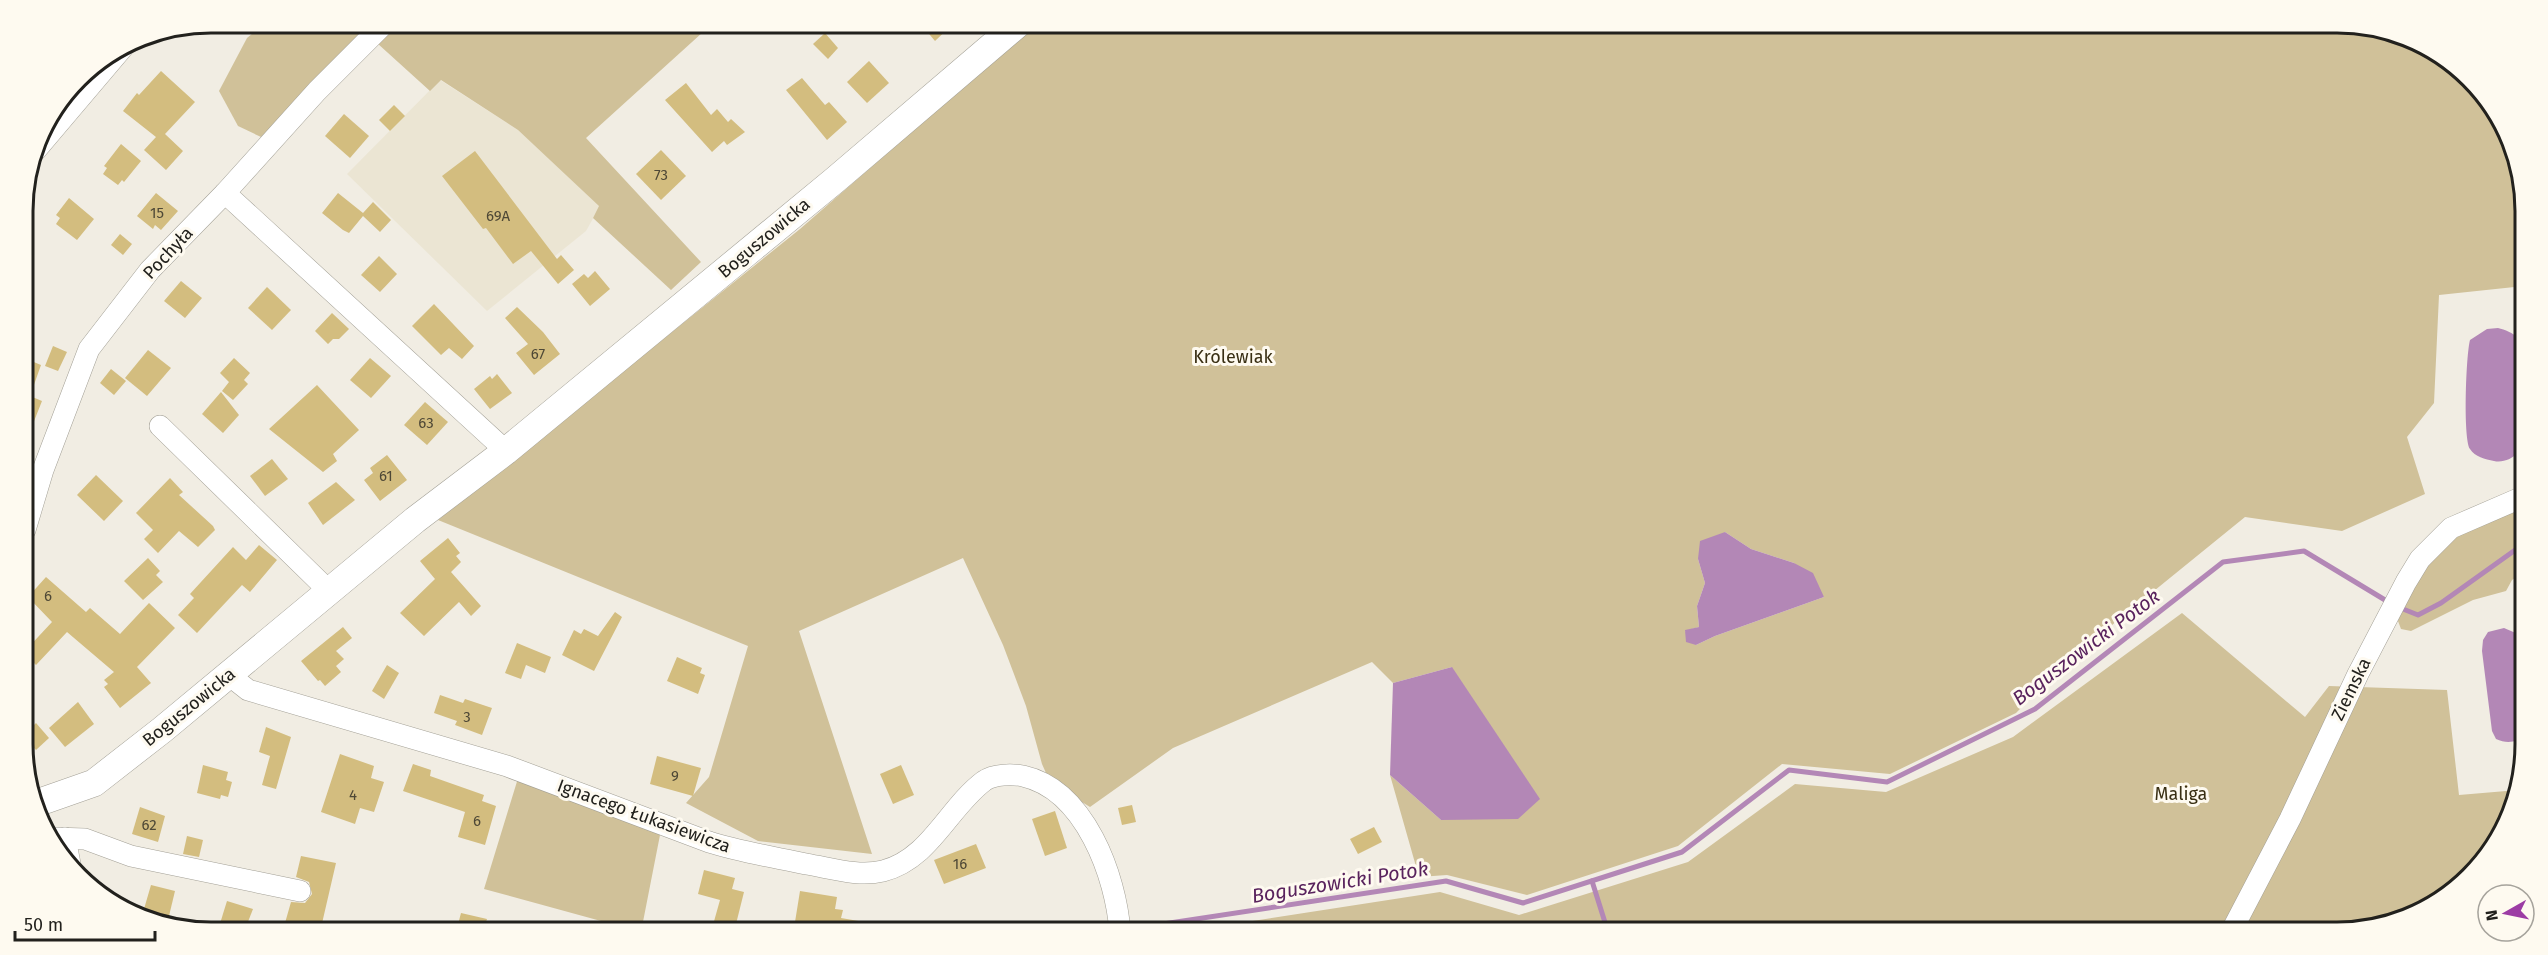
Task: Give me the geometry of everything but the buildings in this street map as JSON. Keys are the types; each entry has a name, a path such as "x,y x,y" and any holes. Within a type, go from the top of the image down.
{"street":[{"name":"Pochyła","path":"33,503 43,470 89,349 150,270 374,33"},
{"name":"Boguszowicka","path":"42,801 94,783 230,675 415,520 506,451 835,180 1006,33"},
{"path":"53,129 105,68"},
{"path":"225,193 506,451"},
{"path":"160,426 329,591"},
{"name":"Ziemska","path":"2236,922 2290,819 2358,674 2420,559 2451,528 2515,500"},
{"name":"Ignacego Łukasiewicza","path":"230,675 248,690 507,766 709,842 738,851 846,871 873,872 898,865 928,842 983,782 1006,775 1025,777 1046,783 1059,792 1083,819 1093,837 1114,897 1118,922"},
{"path":"60,838 85,839 131,856 300,891"}],"shaded area":[{"path":"440,80 518,130 600,206 586,231 487,311 347,174"},
{"path":"2498,328 2515,336 2515,455 2504,461 2487,459 2475,454 2470,449 2466,429 2467,362 2470,340 2487,329"},
{"path":"1725,532 1751,549 1794,563 1813,573 1824,597 1696,645 1686,642 1685,630 1699,627 1697,606 1705,583 1698,559 1700,541"},
{"path":"2504,628 2515,633 2515,741 2504,742 2496,739 2492,731 2482,651 2483,640 2488,632"},
{"path":"1452,667 1540,799 1518,819 1441,820 1390,775 1393,683"}],"green space":[{"path":"253,33 362,33 261,137 238,126 219,91 247,38"},
{"path":"388,33 702,33 586,138 701,262 671,290 593,218 599,206 518,130 441,80 430,91 377,43"},
{"name":"Królewiak","path":"1025,33 2349,33 2372,36 2416,51 2463,85 2491,122 2509,165 2513,188 2515,287 2439,295 2434,403 2407,437 2425,494 2342,531 2245,517 2064,664 2016,713 1890,774 1782,764 1678,846 1527,895 1447,875 1419,877 1390,775 1441,820 1452,667 1393,683 1372,662 1173,748 1090,807 1050,782 1042,764 1026,706 1003,645 963,558 799,631 872,854 758,841 686,803 709,777 748,646 438,520 800,229","holes":["1725,532 1751,549 1794,563 1824,597 1696,645 1685,631 1699,627 1697,606 1705,583 1698,559"]},
{"path":"2515,508 2515,578 2506,591 2473,600 2411,631 2401,629 2398,621 2402,610 2414,586 2430,563 2458,536 2482,522"},
{"name":"Maliga","path":"2182,613 2305,717 2329,686 2447,690 2459,795 2509,791 2497,823 2485,843 2463,870 2445,885 2416,904 2394,913 2349,922 1246,922 1440,892 1519,915 1688,862 1795,784 1886,792 2013,737"},
{"path":"519,775 665,832 660,835 643,922 604,922 484,889"}],"waterway":[{"name":"Boguszowicki Potok","path":"2398,607 2418,615 2441,603 2515,550"},
{"name":"Boguszowicki Potok","path":"1176,922 1446,881 1523,903 1682,852 1789,770 1887,782 2035,709 2223,562 2304,551 2390,603"},
{"path":"1592,881 1605,922"}]}
